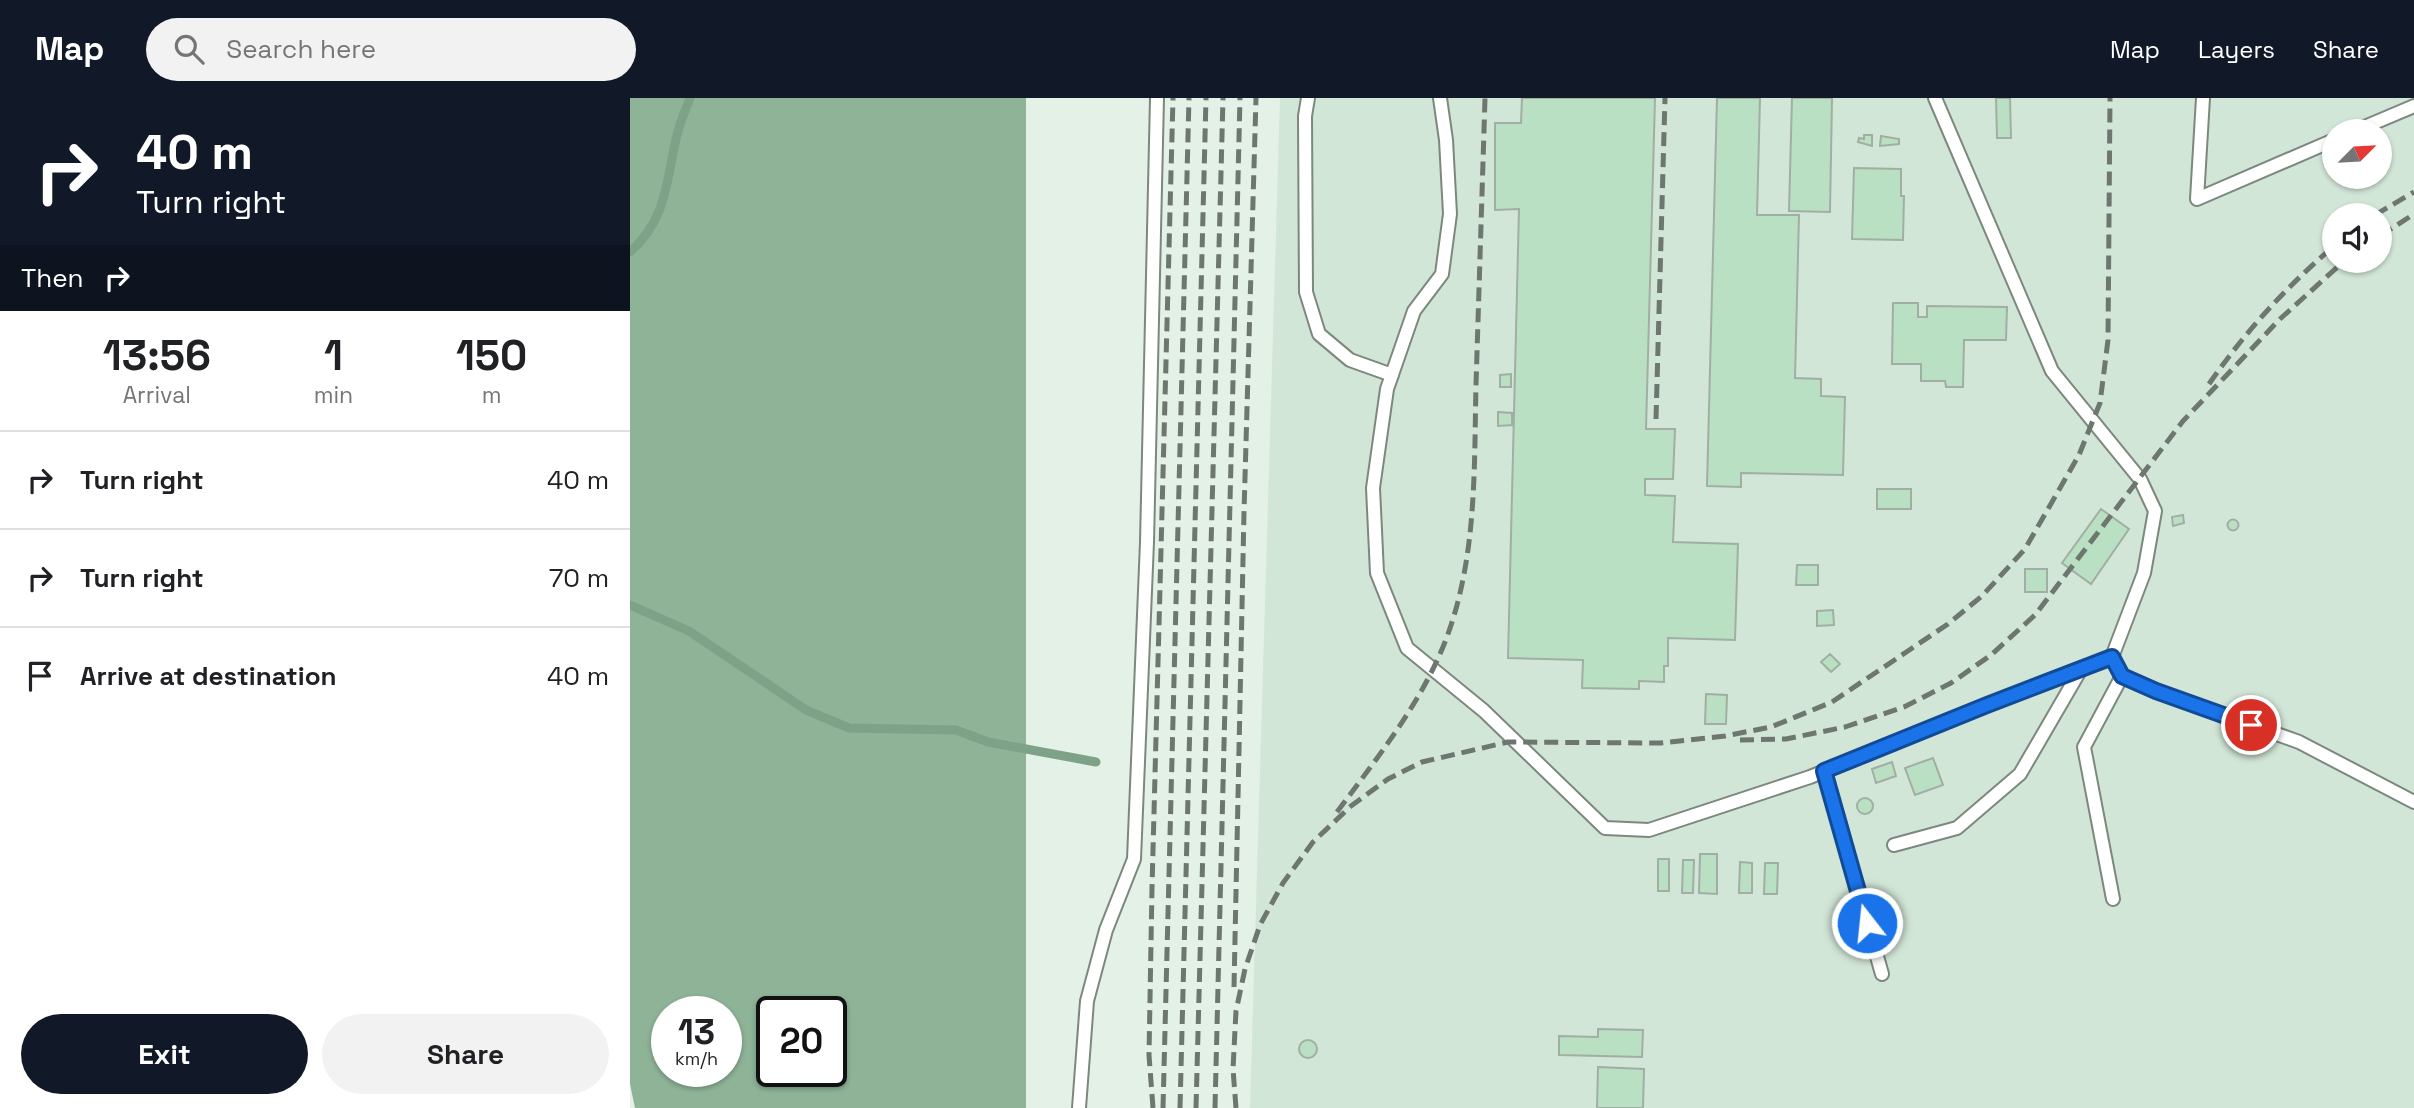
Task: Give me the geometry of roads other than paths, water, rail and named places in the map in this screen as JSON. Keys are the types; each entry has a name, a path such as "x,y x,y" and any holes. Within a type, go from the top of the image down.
{"lane":[{"path":"1079,1108 1087,1001 1106,930 1134,859 1147,542 1157,98"},
{"path":"1308,98 1305,116 1306,292 1319,334 1350,360 1392,375"},
{"path":"1440,98 1450,214 1442,274 1414,311 1387,389 1373,488 1377,573 1407,648 1484,711 1605,828 1649,830 1824,771 2112,657 2144,573 2155,512 2140,479 2052,371 1935,98"},
{"path":"2203,98 2197,199 2322,145"},
{"path":"2383,119 2414,106"},
{"path":"2112,657 2122,676 2156,691 2299,742 2414,802"},
{"path":"1894,845 1957,828 2020,774 2081,669"},
{"path":"2113,899 2084,747 2122,676"},
{"path":"1824,771 1882,974"}],"waterway":[{"path":"630,252 642,240 658,214 667,186 677,134 690,98"},
{"path":"630,605 689,631 806,710 849,728 956,730 988,742 1096,762"}],"railway":[{"path":"1153,1108 1149,1055 1152,888 1173,98"},
{"path":"1163,1108 1189,98"},
{"path":"1180,1108 1206,98"},
{"path":"1196,1108 1223,98"},
{"path":"1215,1108 1240,98"},
{"path":"1234,987 1256,98"},
{"path":"1337,812 1397,730 1423,688 1445,642 1463,579 1474,483 1485,98"},
{"path":"1656,419 1665,98"},
{"path":"1236,1108 1233,1069 1236,1011 1245,969 1260,925 1283,883 1313,842 1351,806 1388,779 1422,762 1508,742 1660,743 1725,736 1771,727 1832,702 1948,624 1982,596 2025,549 2079,455 2100,403 2108,340 2110,98"},
{"path":"2392,205 2414,192"},
{"path":"2392,228 2414,214"},
{"path":"2209,384 2267,311 2322,257"},
{"path":"1740,740 1786,739 1845,727 1904,707 1951,683 1991,655 2035,615 2183,421 2280,319 2331,273"}]}
